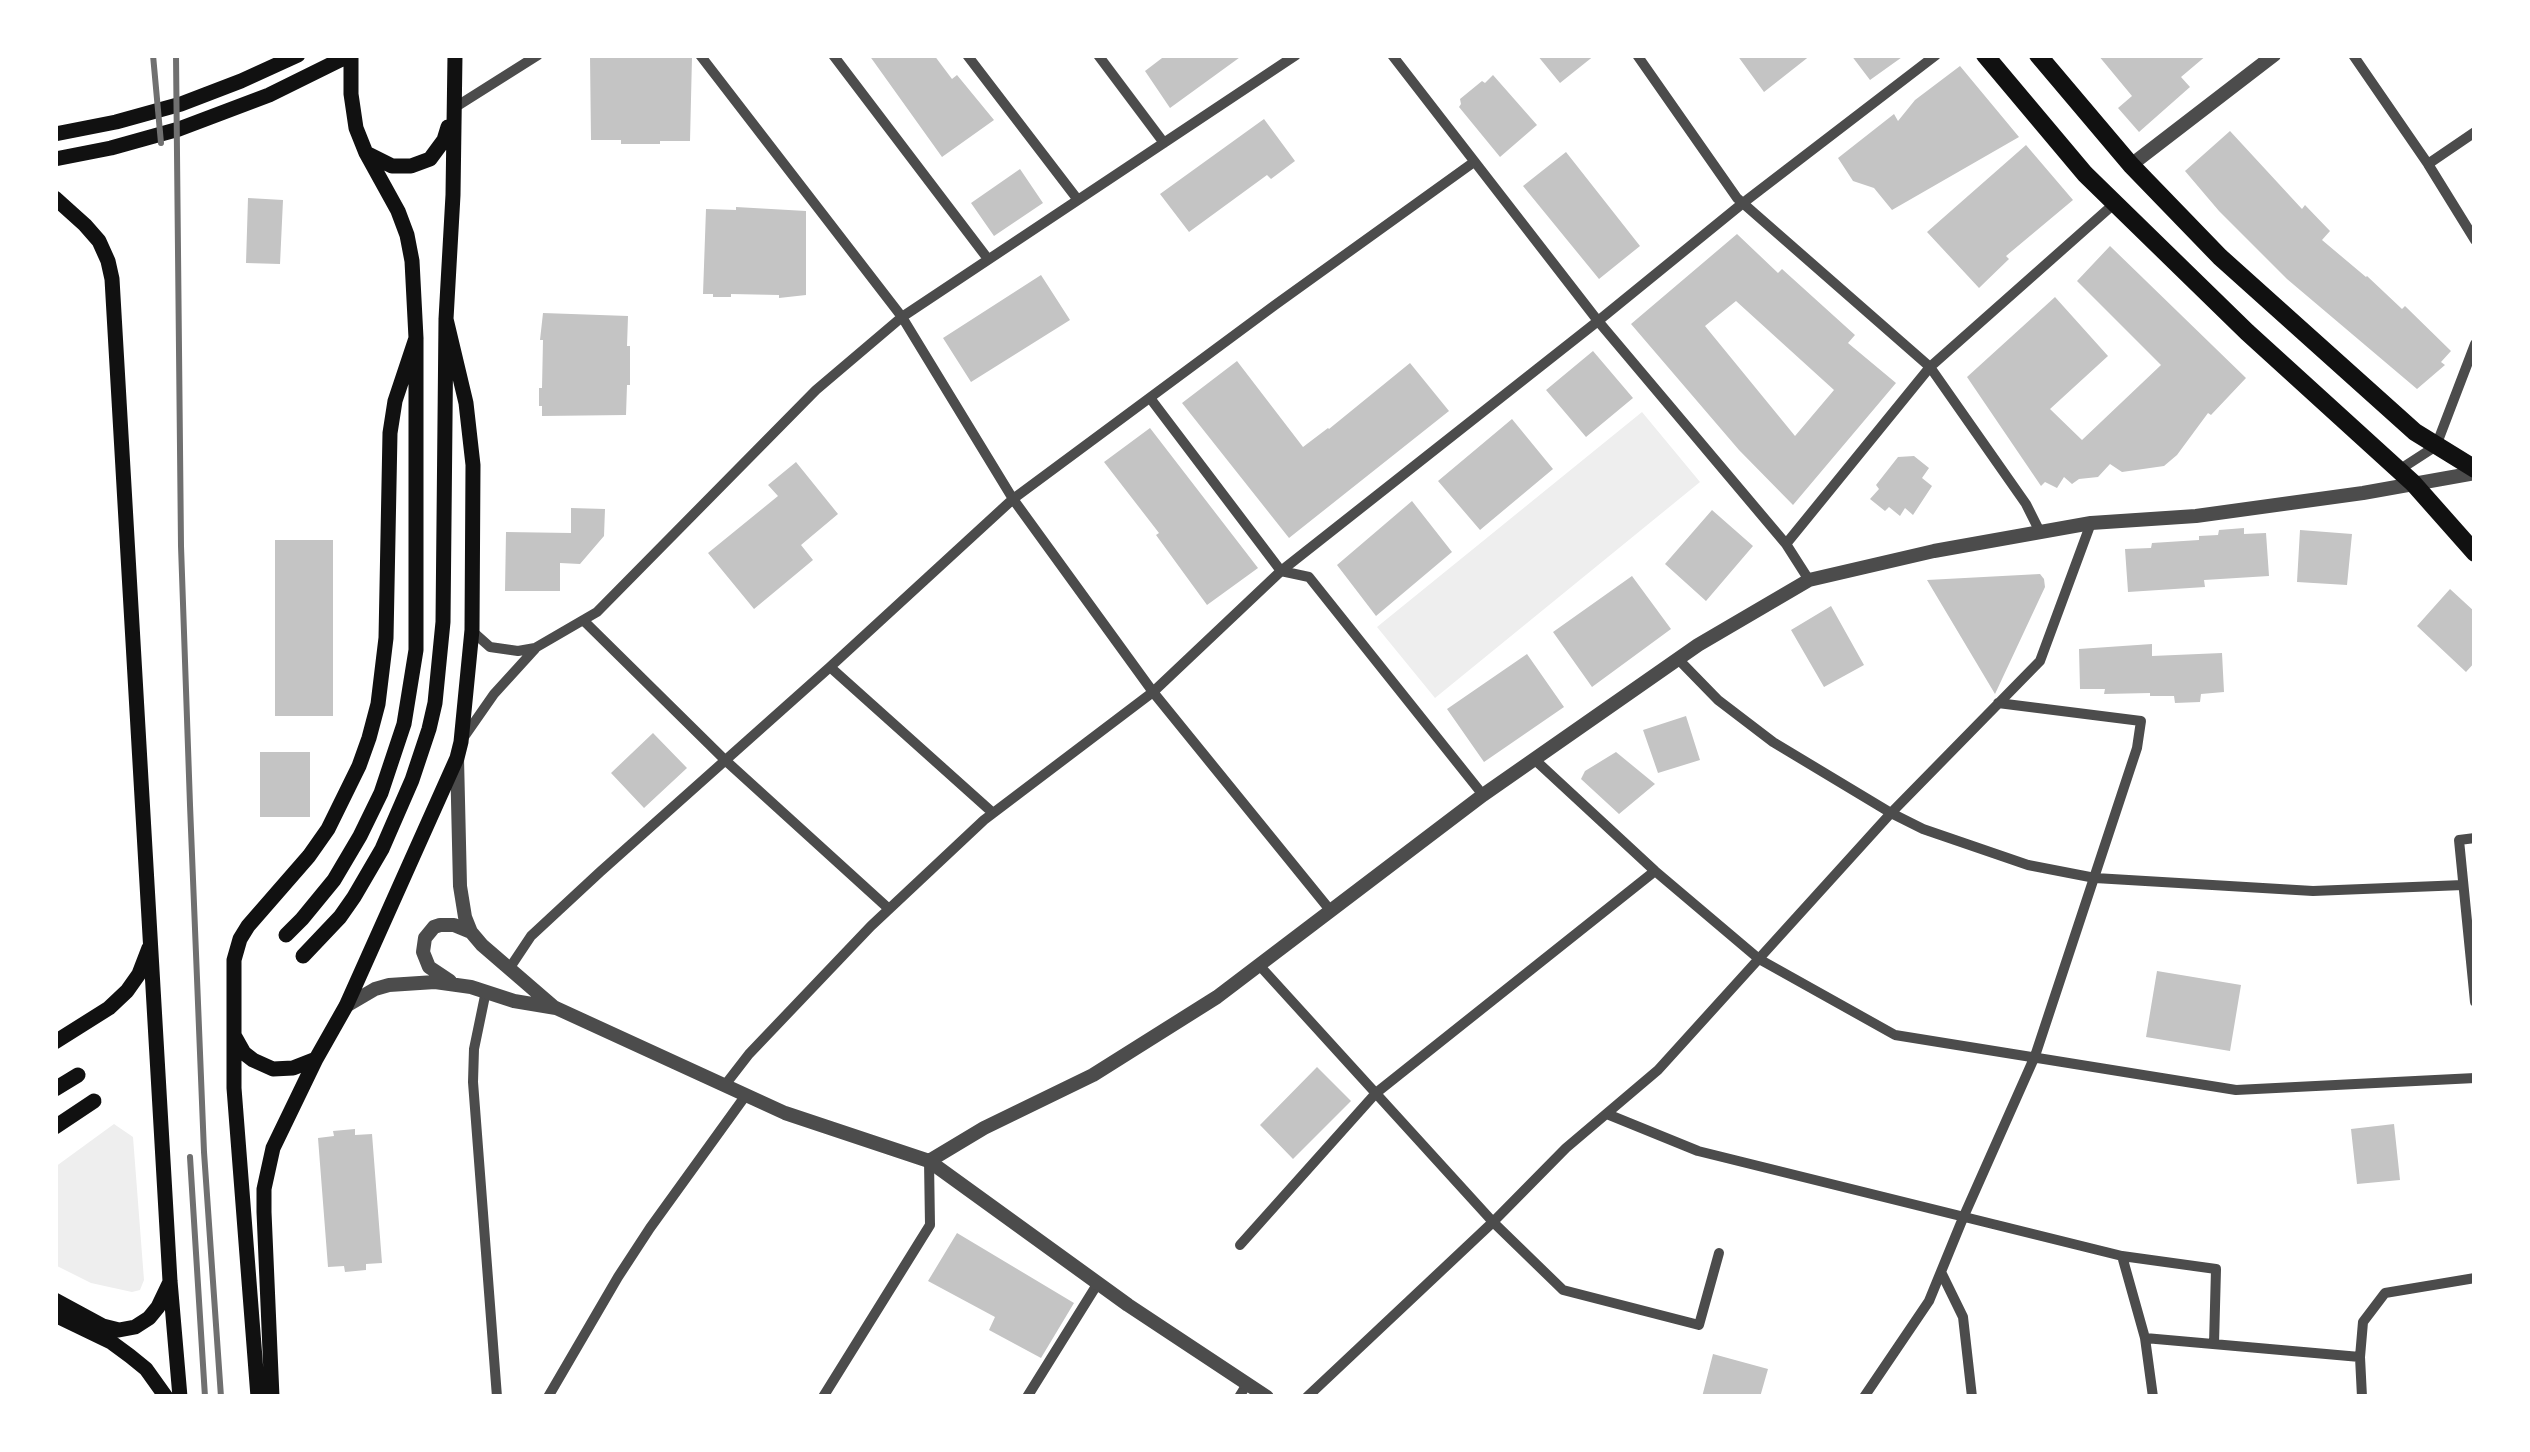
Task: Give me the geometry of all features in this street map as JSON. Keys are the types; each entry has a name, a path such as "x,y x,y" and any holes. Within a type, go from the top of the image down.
{"main road":[{"path":"55,134 181,104 298,55"},
{"path":"55,159 179,130 269,95 350,55 350,94 356,128 407,235 416,338 416,650 404,724 360,836 318,900 286,935"},
{"path":"303,956 340,916 369,872 404,802 430,730 443,622 446,319 456,55"},
{"path":"1985,55 2085,174 2247,332 2406,477 2475,553"},
{"path":"2038,55 2132,166 2220,257 2414,432 2475,471"},
{"path":"366,152 392,166 411,166 430,159 444,140 454,108"},
{"path":"55,198 99,241 112,279 180,1397"},
{"path":"272,1397 264,1189 267,1169 280,1130 346,1006 459,750 472,630 472,464 466,403 446,319"},
{"path":"258,1397 234,1088 233,966 248,926 328,829 359,766 374,721 386,638 390,433 395,401 416,338"},
{"path":"55,1042 109,1008 126,991 139,974 151,944"},
{"path":"233,1034 244,1053 273,1070 294,1068 316,1059"},
{"path":"55,1089 78,1075"},
{"path":"55,1128 94,1101"},
{"path":"55,1300 103,1326 119,1330 149,1318 170,1280"},
{"path":"55,1314 130,1356 146,1369 166,1397"}],"street":[{"path":"454,108 538,55"},
{"path":"700,55 902,317 1014,499 1153,692 1330,910"},
{"path":"834,55 988,260"},
{"path":"967,55 1078,200"},
{"path":"1098,55 1164,142"},
{"path":"472,630 490,646 518,652 535,648 597,612 816,390 902,317 1281,59 1296,55"},
{"path":"1392,55 1598,321 1786,544 1810,580"},
{"path":"1636,55 1742,203 1930,367 2026,504 2040,532"},
{"path":"725,1086 749,1054 889,909 993,813 1153,692 1280,571 1742,203 1936,55"},
{"path":"2132,166 2274,55"},
{"path":"2353,55 2475,240"},
{"path":"2428,164 2475,132"},
{"path":"509,968 531,936 1014,499 1474,162"},
{"path":"1786,544 1930,367 2115,203"},
{"path":"2406,477 2436,446 2475,344"},
{"path":"1150,398 1280,571 1310,577 1482,795"},
{"path":"929,1161 984,1128 1092,1075 1217,998 1482,795 1678,659 1810,580 1934,551 2091,523 2196,516 2363,493 2406,477 2475,471"},
{"path":"1307,1397 1566,1148 1658,1070 1891,812 2040,661 2091,523"},
{"path":"584,620 726,760 889,909"},
{"path":"471,932 460,886 459,750 494,694 535,648"},
{"path":"1678,659 1718,700 1773,742 1891,812 1922,829 2028,864 2095,878 2313,891 2464,885"},
{"path":"830,668 993,813"},
{"path":"1864,1397 1929,1302 2035,1056 2137,748 2142,722 1998,704"},
{"path":"1534,759 1655,871 1759,959 1894,1035 2236,1090 2475,1078"},
{"path":"2475,838 2459,840 2475,1002"},
{"path":"1240,1245 1376,1094 1655,871"},
{"path":"456,984 429,966 424,952 425,938 440,924 454,924 471,932 556,1008 785,1113 929,1161 1243,1390 1267,1397"},
{"path":"1259,965 1493,1222 1564,1290 1700,1325 1719,1252"},
{"path":"346,1006 389,985 456,984 556,1008"},
{"path":"486,992 474,1049 472,1082 497,1397"},
{"path":"548,1397 629,1260 746,1095"},
{"path":"1607,1114 1698,1151 2122,1256 2216,1269 2214,1344"},
{"path":"823,1397 930,1225 929,1161"},
{"path":"2122,1256 2145,1338 2154,1397"},
{"path":"1941,1272 1963,1317 1972,1397"},
{"path":"2362,1397 2360,1356 2364,1322 2384,1293 2475,1278"},
{"path":"1027,1397 1098,1283"},
{"path":"2145,1338 2360,1356"}],"shaded area":[{"path":"1642,412 1700,482 1435,698 1377,627"},
{"path":"114,1124 133,1137 144,1280 140,1290 132,1292 91,1283 55,1265 55,1167"}],"building":[{"path":"869,55 934,55 952,79 957,75 994,120 942,157"},
{"path":"1166,55 1243,55 1170,108 1145,71"},
{"path":"1537,55 1595,55 1560,83"},
{"path":"1737,55 1811,55 1764,92"},
{"path":"1851,55 1905,55 1870,80"},
{"path":"2098,55 2207,55 2181,77 2190,87 2139,132 2118,108 2132,96"},
{"path":"590,56 692,57 690,141 621,144 621,140 591,140"},
{"path":"1960,66 2019,137 1892,210 1874,188 1853,181 1838,158 1894,114 1898,121 1915,100"},
{"path":"1493,75 1537,125 1500,157 1459,107 1460,99"},
{"path":"1264,119 1295,161 1271,179 1267,175 1189,232 1160,194"},
{"path":"2230,131 2302,209 2305,205 2330,231 2322,240 2402,309 2405,306 2451,351 2441,362 2445,365 2417,389 2287,279 2185,171"},
{"path":"2026,145 2073,200 2006,256 2009,259 1979,288 1927,232"},
{"path":"1566,152 1640,246 1599,279 1523,186"},
{"path":"1020,169 1043,203 994,236 971,203"},
{"path":"248,198 283,200 280,264 246,263"},
{"path":"706,209 806,211 806,295 779,298 703,294"},
{"path":"1737,234 1855,335 1848,343 1896,383 1793,505 1739,450 1631,324","holes":["1736,301 1834,390 1795,436 1705,326"]},
{"path":"2110,246 2246,378 2211,415 2208,413 2164,466 2122,472 2110,464 2098,477 2079,479 2072,484 2064,477 2057,488 2045,482 2041,486 1967,377 2055,297 2108,356 2050,409 2082,440 2161,365 2077,281"},
{"path":"1041,275 1070,320 971,382 943,338"},
{"path":"543,313 628,316 630,385 626,415 542,416 539,388"},
{"path":"1593,351 1633,398 1586,437 1546,390"},
{"path":"1237,361 1303,447 1410,363 1449,411 1289,538 1182,403"},
{"path":"1512,419 1553,469 1480,530 1438,481"},
{"path":"1150,428 1258,568 1207,605 1156,535 1159,533 1104,462"},
{"path":"1914,456 1929,468 1922,478 1932,486 1913,515 1905,508 1900,516 1889,507 1885,511 1870,499 1879,489 1876,485 1898,457"},
{"path":"796,462 838,514 801,545 813,560 754,609 708,553 778,496 768,485"},
{"path":"1412,501 1452,552 1376,616 1337,565"},
{"path":"571,508 605,509 604,536 580,564 560,563 560,591 505,591 506,532 571,533"},
{"path":"1712,510 1753,546 1706,601 1665,564"},
{"path":"2244,528 2244,534 2266,533 2269,576 2204,580 2205,587 2128,592 2125,549 2199,540 2199,536 2218,535 2219,530"},
{"path":"2300,530 2352,534 2347,585 2297,582"},
{"path":"275,540 333,540 333,716 275,716"},
{"path":"2040,574 2045,587 1995,694 1927,580"},
{"path":"1632,576 1671,629 1592,687 1553,632"},
{"path":"2450,589 2475,612 2475,662 2466,672 2417,626"},
{"path":"1831,606 1864,665 1824,687 1791,630"},
{"path":"2152,644 2152,656 2222,653 2224,692 2201,694 2200,702 2175,703 2174,696 2104,694 2105,689 2080,689 2079,649"},
{"path":"1527,654 1564,707 1484,762 1447,709"},
{"path":"1686,716 1700,760 1658,773 1643,730"},
{"path":"653,733 687,768 644,808 611,773"},
{"path":"260,752 310,752 310,817 260,817"},
{"path":"1616,752 1655,784 1619,814 1581,779 1585,771"},
{"path":"2157,971 2241,985 2230,1051 2146,1037"},
{"path":"1317,1067 1351,1101 1293,1159 1260,1125"},
{"path":"2394,1124 2400,1180 2357,1184 2351,1129"},
{"path":"355,1129 355,1135 372,1134 382,1263 366,1264 366,1270 345,1272 344,1266 328,1267 318,1138 334,1136 333,1131"},
{"path":"957,1233 1074,1303 1041,1358 989,1330 995,1317 928,1281"},
{"path":"1713,1354 1768,1369 1760,1397 1702,1397"}],"railway":[{"path":"153,55 161,143"},
{"path":"176,55 181,546 204,1152 221,1397"},
{"path":"190,1157 205,1397"}]}
